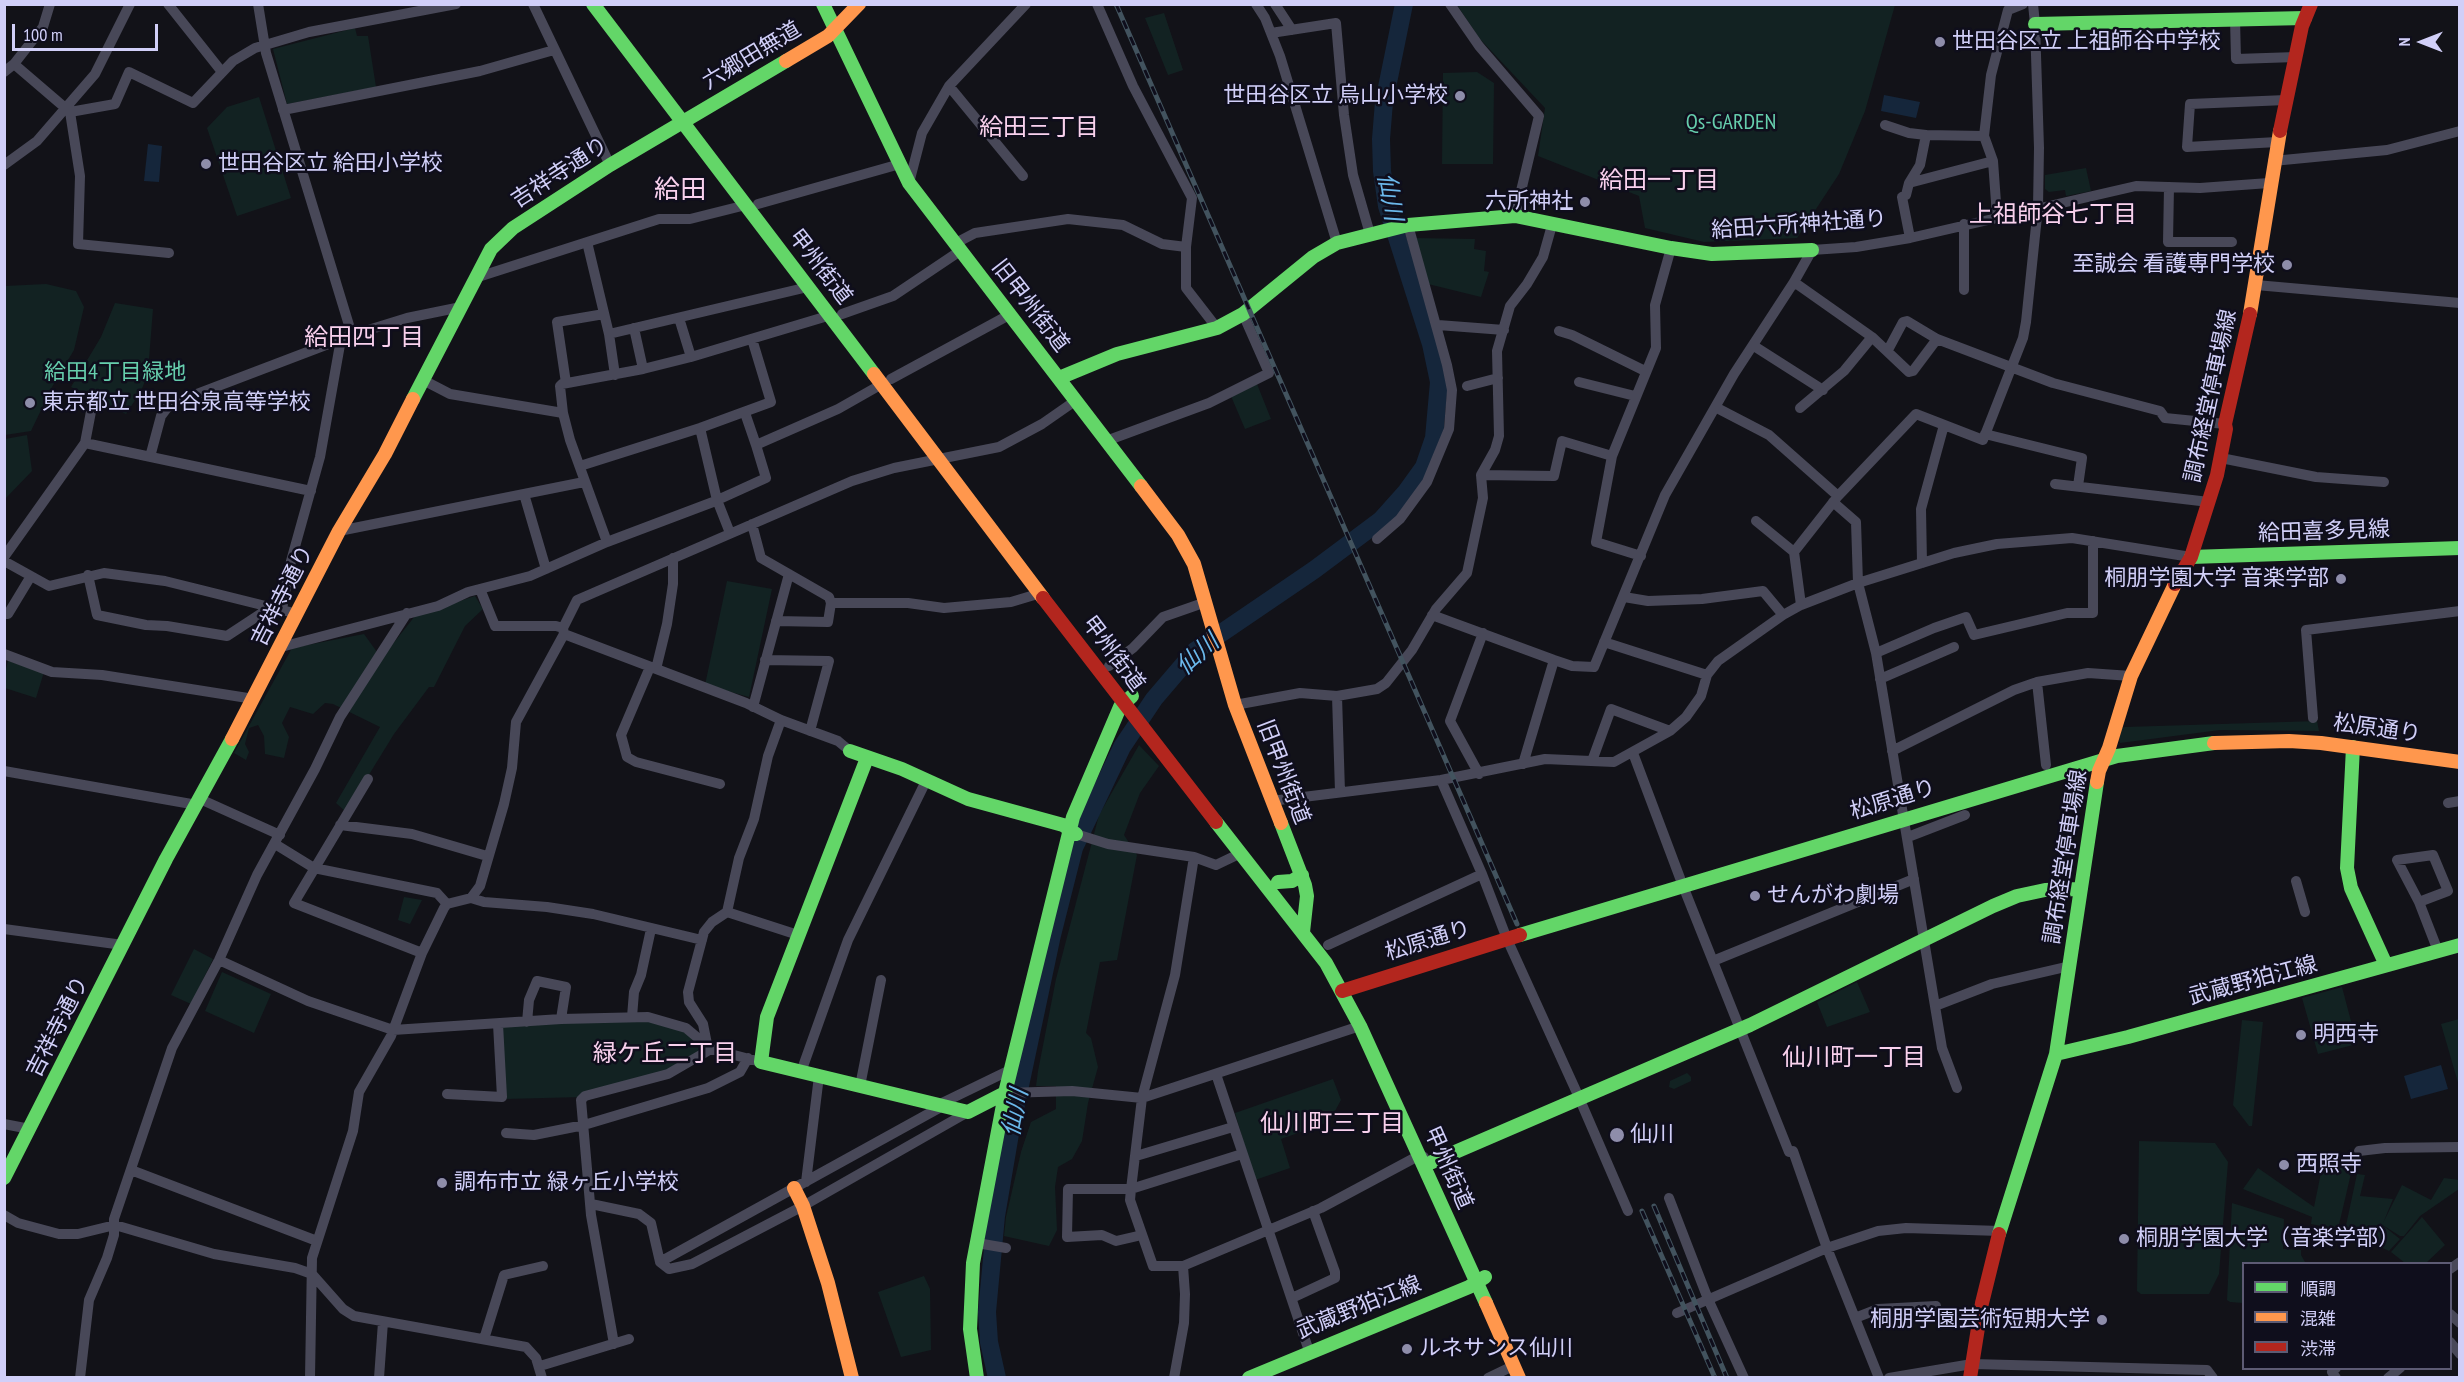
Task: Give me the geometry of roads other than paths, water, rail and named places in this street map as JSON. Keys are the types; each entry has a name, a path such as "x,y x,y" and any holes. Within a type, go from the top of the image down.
{"main road":[{"name":"甲州街道","path":"593,4 686,119 945,457 1109,666 1130,702"},
{"name":"甲州街道","path":"606,4 686,119"},
{"name":"旧甲州街道","path":"823,4 909,183 1178,535 1194,564 1214,626 1235,705 1302,875 1307,896 1303,932"},
{"name":"六郷田無道","path":"686,119 828,36 859,4"},
{"name":"調布経堂停車場線","path":"1971,1370 1982,1303 2000,1231 2056,1054 2099,771 2109,748 2131,676 2155,622 2190,557 2221,458 2225,424 2256,285 2273,161 2305,18 2311,4"},
{"path":"2035,24 2305,18"},
{"name":"吉祥寺通り","path":"4,1178 166,859 254,699 339,531 385,454 486,256 505,234 610,165 686,119"},
{"name":"甲州街道","path":"752,205 808,287 836,314"},
{"name":"給田六所神社通り","path":"1370,234 1405,226 1515,216 1671,248 1712,254 1812,250"},
{"path":"1059,378 1117,354 1217,328 1243,314 1313,257 1337,243 1370,234"},
{"name":"甲州街道","path":"945,457 1041,593 1130,702 1241,853 1347,989 1360,1026 1419,1155 1530,1377"},
{"name":"給田喜多見線","path":"2190,557 2460,548"},
{"path":"977,1377 970,1329 970,1296 1009,1093 1010,1070 1073,831 1130,702"},
{"name":"甲州街道","path":"1147,725 1328,945 1347,989 1432,1162 1516,1372"},
{"name":"松原通り","path":"1347,989 1904,818 2038,778 2138,752 2234,741 2320,743 2460,762"},
{"path":"2353,747 2347,868 2351,888 2386,965"},
{"path":"850,751 902,769 968,799 1073,831"},
{"path":"867,758 767,1017 754,1060 968,1112 1009,1093"},
{"path":"1278,882 1292,881 1302,875"},
{"path":"1432,1162 1614,1086 1740,1029 1924,941 1934,934 2017,897 2045,890 2081,889"},
{"name":"武蔵野狛江線","path":"2056,1054 2139,1034 2460,945"},
{"path":"800,1185 803,1206 828,1283 852,1377"},
{"name":"武蔵野狛江線","path":"1249,1377 1480,1280"}],"street":[{"path":"4,72 14,64 44,27 50,4"},
{"path":"4,165 37,141 69,110 95,74 130,4"},
{"path":"168,4 222,72"},
{"path":"258,4 265,45 283,110 352,335"},
{"path":"69,110 115,104 129,72 191,104 238,58 265,45 309,32 456,4"},
{"path":"533,4 610,165"},
{"path":"909,183 922,133 949,86 1026,4"},
{"path":"1097,4 1133,86 1192,198 1186,247 1186,288 1217,328"},
{"path":"1256,4 1271,33 1337,243"},
{"path":"1275,4 1292,30"},
{"path":"1450,4 1479,46 1539,116 1515,216"},
{"path":"1997,216 1993,161 1984,136 1991,75 2008,10 2023,4"},
{"path":"1794,552 1836,500 1916,414 1983,440 2023,338 2026,322 2038,207 2039,148 2035,24 2032,4"},
{"path":"2235,19 2236,59 2296,57"},
{"path":"1271,33 1336,23 1344,115 1353,175 1370,234"},
{"path":"283,110 480,71 554,50"},
{"path":"14,64 69,110 80,176 78,244 169,253"},
{"path":"949,86 1023,177"},
{"path":"2277,141 2187,147 2190,104 2286,100"},
{"path":"1885,125 1909,133 1926,135 1984,136"},
{"path":"2273,161 2386,150 2460,131"},
{"path":"1911,238 1902,202 1909,183 1920,165 1926,135"},
{"path":"1909,183 1993,161"},
{"path":"475,278 659,219 690,219 752,205 900,164"},
{"name":"給田六所神社通り","path":"1812,250 1856,247 1911,238 1997,216 2136,186 2200,188 2269,183"},
{"path":"2169,187 2168,242 2232,242"},
{"path":"607,542 570,440 563,413 560,386 691,357 893,296 975,233 1068,219 1122,225 1162,244 1186,247"},
{"path":"1964,224 1964,290"},
{"path":"1235,705 1300,693 1337,696 1377,689 1386,683 1412,650 1432,615 1467,573 1483,498 1481,475 1495,450 1499,436 1497,351 1510,306 1544,257 1552,225"},
{"path":"1377,539 1400,519 1427,482 1449,429 1452,390 1438,325 1405,226"},
{"path":"587,242 609,334 615,375"},
{"path":"1641,556 1596,542 1612,456 1645,370 1656,348 1654,305 1671,248"},
{"path":"1432,615 1572,666 1594,667 1665,495 1717,408 1734,374 1754,346 1812,250"},
{"path":"1794,282 1872,337 1909,372 1913,371 1937,339"},
{"path":"2256,285 2460,303"},
{"path":"609,334 808,287"},
{"path":"150,457 161,416 170,405 352,335 407,318 461,306"},
{"path":"566,383 557,322 604,314"},
{"path":"1106,441 1209,403 1269,373 1243,314"},
{"path":"756,445 838,409 1009,315"},
{"path":"679,318 691,357"},
{"path":"1888,350 1903,322 1907,321 1937,339 2010,369 2053,383 2160,411 2165,418 2225,424"},
{"path":"1438,325 1504,330"},
{"path":"634,328 643,369"},
{"path":"1559,331 1645,370"},
{"path":"1800,408 1844,371 1872,337"},
{"path":"282,609 291,561 311,491 328,416 341,339"},
{"path":"580,466 700,428 771,402 752,339"},
{"path":"1754,346 1823,390"},
{"path":"1467,386 1498,378"},
{"path":"423,380 450,394 563,413"},
{"path":"1579,382 1635,396"},
{"path":"93,401 85,443 4,559 49,586 104,573 165,581 298,614"},
{"path":"471,898 480,886 510,779 516,722 564,631 577,600 852,481 945,457 999,447 1042,424 1075,401"},
{"path":"1717,408 1769,435 1856,522 1858,583 1876,653 1942,1048 1957,1088"},
{"path":"281,647 438,606 468,592 530,576 607,542 717,500 766,478 745,412"},
{"path":"1922,563 1922,509 1944,425"},
{"path":"700,428 717,500 730,533"},
{"path":"1985,434 2082,458 2078,486"},
{"path":"1481,475 1554,476 1562,441 1612,456"},
{"path":"85,443 311,491"},
{"path":"2221,458 2316,477 2384,482"},
{"path":"339,531 584,482"},
{"path":"2055,484 2209,502"},
{"path":"524,494 546,568"},
{"path":"1756,521 1794,552 1801,605"},
{"path":"752,524 761,558 829,597 831,603 828,621 776,621"},
{"path":"1271,801 1445,779 1545,759 1614,762 1670,731 1686,717 1701,696 1707,675 1718,661 1729,651 1784,615 1801,605 1858,583 1953,553 1996,544 2055,538 2093,541 2190,557"},
{"path":"1876,653 1966,617 1974,635 2067,613 2093,613 2093,541"},
{"path":"673,558 674,577 668,624 653,668 621,735 627,757 636,762 720,784"},
{"path":"753,706 789,574"},
{"path":"88,575 97,615 146,625 167,626 227,636 262,613 265,606"},
{"path":"4,614 8,614 31,576"},
{"path":"480,590 495,626 556,626 653,668 838,741 850,751"},
{"path":"1624,597 1648,601 1692,599 1763,591 1784,615"},
{"path":"831,603 908,603 944,608 1011,602 1041,593"},
{"path":"1109,666 1133,648 1163,617 1206,602"},
{"path":"2313,718 2306,630 2460,611"},
{"path":"80,1377 89,1300 107,1258 115,1225 114,1219 172,1047 219,960 257,875 340,717 406,614"},
{"path":"1475,774 1450,721 1483,633"},
{"path":"1604,642 1707,675"},
{"path":"1880,679 1954,647"},
{"path":"4,654 52,672 102,675 254,699"},
{"path":"765,660 829,661 810,731"},
{"path":"1523,765 1554,660"},
{"path":"1892,751 2014,690 2037,682 2088,673 2131,676"},
{"path":"2037,682 2046,765"},
{"path":"1337,696 1340,792"},
{"path":"1592,761 1611,709 1670,731"},
{"path":"709,1047 703,1024 688,997 702,940 712,922 727,912 739,858 754,819 768,756 781,720"},
{"path":"1633,753 1683,886 1879,1377"},
{"path":"4,771 198,802 277,839 314,868 437,893 447,904"},
{"path":"368,779 294,903 422,953"},
{"path":"1445,779 1509,939 1628,1211"},
{"path":"801,1072 848,940 926,781"},
{"path":"2448,803 2460,801"},
{"path":"1908,837 1965,815"},
{"path":"340,825 412,834 487,856"},
{"path":"1073,831 1094,840 1194,857 1216,865 1241,853"},
{"path":"2419,902 2448,891 2433,855 2397,860 2419,902 2438,951"},
{"path":"1194,857 1175,975 1142,1098 1131,1188 1130,1200 1153,1266 1183,1266 1313,1211 1419,1155 1432,1162"},
{"path":"1328,945 1482,874"},
{"path":"1713,961 1914,879"},
{"path":"2296,881 2305,912"},
{"path":"310,1377 312,1258 353,1131 359,1092 393,1030 422,953 439,915 447,904 471,898 484,902 547,907 592,914 702,940"},
{"path":"727,912 798,935"},
{"path":"632,1017 634,992 641,975 651,929"},
{"path":"4,930 123,945"},
{"path":"219,960 308,1001 393,1030 561,1019 657,1018 678,1025 709,1047 754,1060"},
{"path":"1935,1006 1992,984 2070,966"},
{"path":"860,1086 881,980"},
{"path":"527,1022 530,1000 537,981 566,987 561,1019"},
{"path":"447,1094 502,1097 498,1024"},
{"path":"1009,1093 1072,1091 1142,1098 1360,1026"},
{"path":"614,1344 591,1204 581,1102 583,1097 658,1078 677,1070 709,1047"},
{"path":"506,1133 534,1135 584,1125 708,1088 740,1072 754,1060"},
{"path":"660,1262 939,1108 940,1104 1010,1070"},
{"path":"1216,1074 1309,1351"},
{"path":"800,1185 819,1076"},
{"path":"591,1204 639,1214 651,1224 660,1262 669,1269 692,1264 803,1206 968,1112"},
{"path":"4,1124 30,1129"},
{"path":"1136,1156 1233,1127"},
{"path":"2359,1151 2385,1148 2460,1147"},
{"path":"1142,1235 1116,1241 1102,1235 1066,1237 1068,1189 1131,1188 1242,1154"},
{"path":"841,1162 850,1178"},
{"path":"131,1170 316,1241"},
{"path":"1669,1198 1708,1299 1744,1377"},
{"path":"1292,1298 1335,1278 1335,1272 1313,1211"},
{"path":"4,1215 18,1223 58,1234 78,1234 115,1225 214,1254 295,1268 312,1274 320,1287 343,1309 354,1316 526,1347 532,1352 540,1366 542,1377"},
{"path":"1677,1313 1827,1248 1878,1231 1906,1228 2000,1231"},
{"path":"981,1243 1006,1248"},
{"path":"484,1339 504,1275 543,1266"},
{"path":"1174,1377 1184,1323 1183,1266"},
{"path":"1856,1318 1878,1309 1936,1306"},
{"path":"379,1377 383,1322"},
{"path":"540,1366 629,1339"},
{"path":"1888,1377 1971,1370 2207,1370 2213,1377"},
{"path":"1488,1377 1516,1372"}],"water":[{"path":"1884,95 1920,102 1916,118 1881,111"},
{"path":"148,144 162,146 159,182 144,181"},
{"path":"2441,1065 2448,1089 2411,1099 2404,1076"}],"waterway":[{"name":"仙川","path":"997,1378 989,1342 987,1312 996,1216 1011,1128 1052,935 1074,848 1122,747 1154,699 1195,651 1314,570 1381,520 1424,467 1434,438 1439,382 1431,344 1387,206 1382,171 1381,139 1384,102 1404,4"}],"railway":[{"path":"1116,4 1517,924"},
{"path":"1654,1206 1727,1378"},
{"path":"1642,1211 1715,1378"}],"place":[{"name":"世田谷区立 上祖師谷中学校","path":"1940,42"},
{"name":"世田谷区立 烏山小学校","path":"1460,96"},
{"name":"世田谷区立 給田小学校","path":"206,164"},
{"name":"六所神社","path":"1585,202"},
{"name":"至誠会 看護専門学校","path":"2287,265"},
{"name":"東京都立 世田谷泉高等学校","path":"30,403"},
{"name":"桐朋学園大学 音楽学部","path":"2341,579"},
{"name":"せんがわ劇場","path":"1755,896"},
{"name":"明西寺","path":"2301,1035"},
{"name":"仙川","path":"1617,1135"},
{"name":"西照寺","path":"2284,1165"},
{"name":"調布市立 緑ヶ丘小学校","path":"442,1183"},
{"name":"桐朋学園大学（音楽学部）","path":"2124,1239"},
{"name":"桐朋学園芸術短期大学","path":"2102,1320"},
{"name":"ルネサンス仙川","path":"1407,1349"}],"district":[{"name":"給田三丁目","path":"1039,128"},
{"name":"給田一丁目","path":"1659,181"},
{"name":"給田","path":"680,191"},
{"name":"上祖師谷七丁目","path":"2053,215"},
{"name":"給田四丁目","path":"364,338"},
{"name":"緑ケ丘二丁目","path":"665,1054"},
{"name":"仙川町一丁目","path":"1854,1058"},
{"name":"仙川町三丁目","path":"1332,1124"}],"park label":[{"name":"Qs-GARDEN","path":"1731,123"},
{"name":"給田4丁目緑地","path":"115,373"}]}
